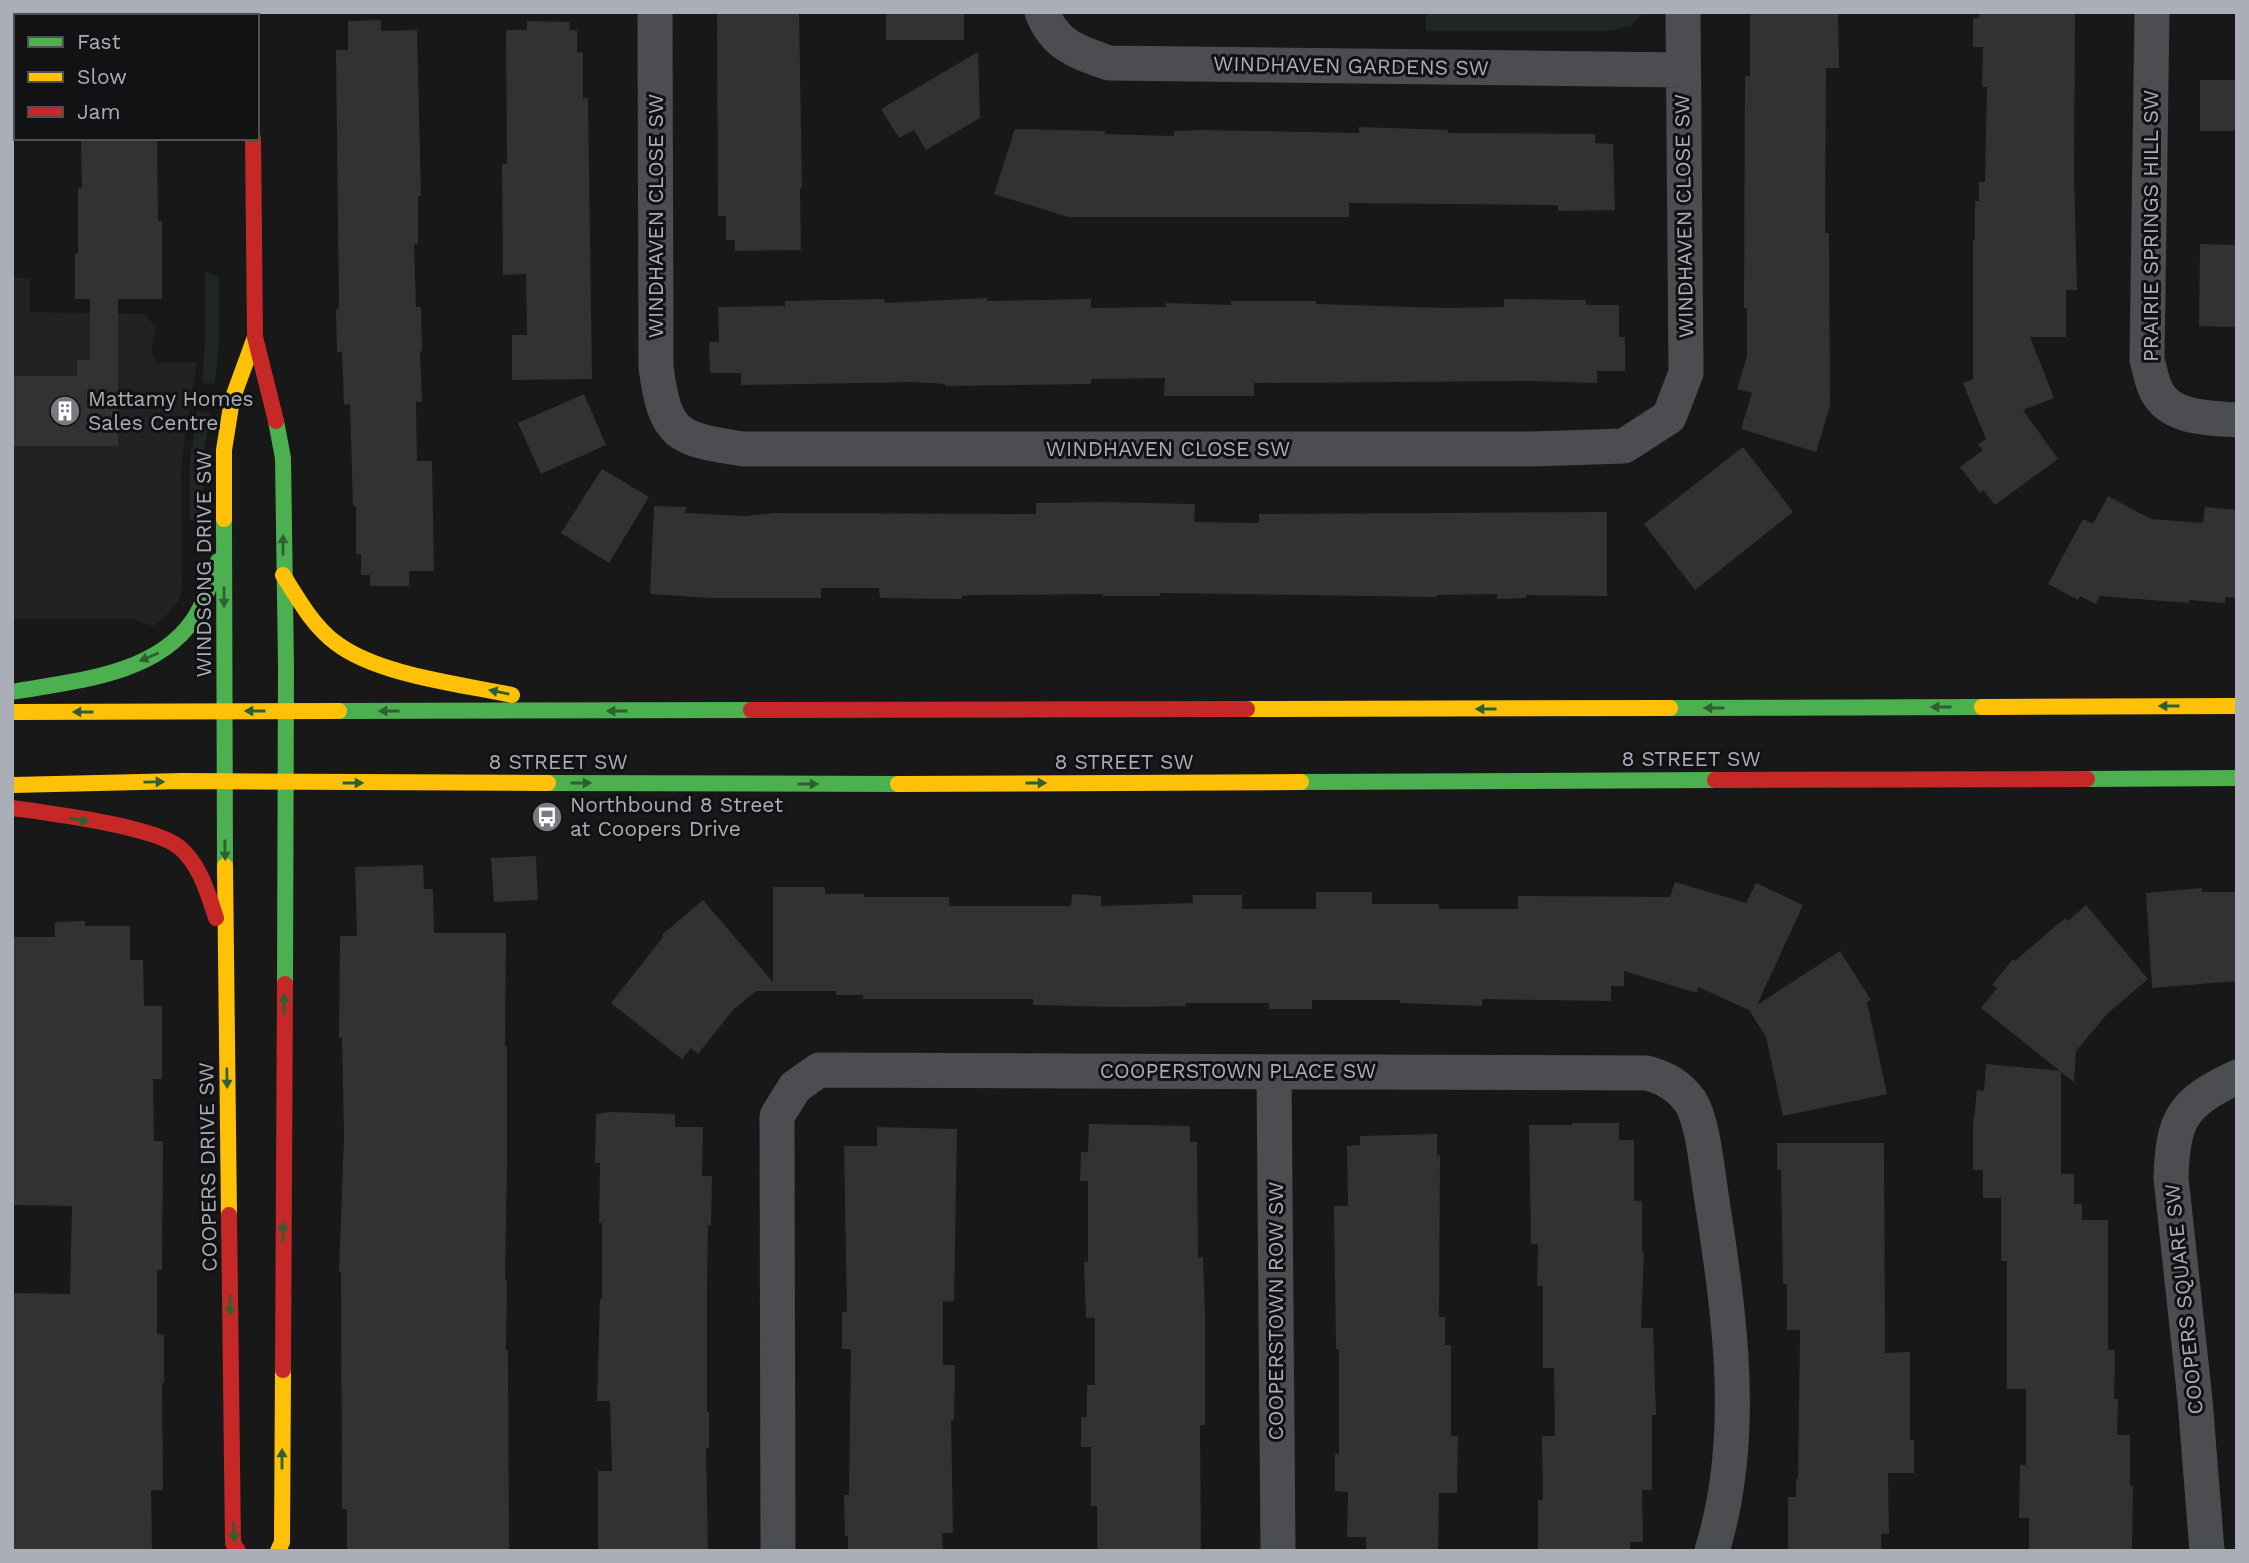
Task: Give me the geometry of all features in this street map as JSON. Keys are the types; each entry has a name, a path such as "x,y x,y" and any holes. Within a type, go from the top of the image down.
{"main road":[{"name":"WINDSONG DRIVE SW","path":"253,140 255,337 272,401 283,458 285,783"},
{"name":"WINDSONG DRIVE SW","path":"224,782 224,450 232,400 255,337"},
{"path":"12,692 122,668 163,650 187,628 205,594 224,542"},
{"path":"283,575 313,622 338,645 378,663 589,711"},
{"path":"12,712 2237,706"},
{"name":"8 STREET SW","path":"12,785 224,782 785,784 2237,778"},
{"name":"COOPERS DRIVE SW","path":"224,782 233,1543 238,1551"},
{"path":"278,1551 282,1542 285,783"},
{"path":"12,808 137,830 177,845 201,873 226,944"}],"street":[{"name":"WINDHAVEN CLOSE SW","path":"654,12 656,367 661,402 673,427 696,442 743,449 1591,449 1624,446 1669,417 1686,373 1683,12"},
{"name":"WINDHAVEN GARDENS SW","path":"1042,12 1047,26 1071,50 1109,64 1683,70"},
{"name":"PRAIRIE SPRINGS HILL SW","path":"2152,12 2147,360 2157,393 2178,410 2201,418 2237,420"},
{"name":"COOPERSTOWN PLACE SW","path":"778,1551 777,1116 795,1087 819,1070 1647,1073 1669,1080 1690,1102 1702,1138 1725,1284 1734,1416 1730,1478 1712,1551"},
{"name":"COOPERSTOWN ROW SW","path":"1274,1072 1278,1551"},
{"name":"COOPERS SQUARE SW","path":"2207,1551 2195,1400 2171,1178 2172,1148 2181,1117 2205,1093 2237,1077"}],"shaded area":[{"path":"1426,12 1644,12 1631,26 1610,31 1426,31"},
{"path":"205,272 219,277 219,339 215,384 202,383"},
{"path":"12,278 30,278 30,312 145,314 156,328 151,352 156,363 197,362 181,473 182,589 178,601 164,618 153,626 132,619 12,619"},
{"path":"197,411 210,413 203,459 203,517 190,521 190,462"}],"building":[{"path":"717,12 799,12 801,250 735,251 735,240 726,240 726,216 718,216"},
{"path":"886,12 964,12 964,40 886,40"},
{"path":"1750,12 1838,12 1839,68 1826,68 1825,233 1829,233 1830,406 1816,452 1741,429 1752,393 1737,389 1747,356 1747,308 1744,308 1745,76 1750,76"},
{"path":"1979,12 2075,12 2074,175 2077,290 2066,290 2066,337 2030,337 2054,398 2023,410 2058,459 1995,505 1983,490 1980,493 1960,467 1983,450 1978,445 1986,439 1963,383 1973,379 1975,201 1979,201 1979,182 1985,182 1987,87 1982,87 1983,47 1973,47 1973,18 1979,18"},
{"path":"381,20 381,31 417,30 421,196 418,196 418,244 414,244 416,307 421,307 422,402 416,402 417,461 432,461 434,571 409,571 409,586 370,586 370,575 361,575 361,554 356,554 350,404 344,405 342,352 337,352 336,309 339,308 336,50 348,50 348,21"},
{"path":"527,21 570,22 569,30 577,30 577,52 583,53 583,98 588,98 592,379 512,380 512,335 527,335 526,274 503,275 502,164 507,164 506,30 527,30"},
{"path":"978,52 980,118 926,150 914,130 899,138 881,109"},
{"path":"2200,80 2237,80 2237,131 2200,131"},
{"path":"1359,127 1448,130 1448,133 1595,134 1595,143 1613,144 1615,210 1558,211 1558,205 1349,203 1349,217 1068,217 994,194 1015,129 1174,136 1174,131 1201,130 1359,133"},
{"path":"81,140 157,140 158,221 162,221 162,299 118,299 118,446 12,446 12,376 77,376 77,360 90,360 90,299 75,299 78,188 82,188"},
{"path":"2200,244 2237,245 2237,327 2199,326"},
{"path":"987,298 987,301 1091,299 1091,308 1166,307 1166,303 1231,305 1231,301 1316,301 1316,304 1446,308 1504,307 1504,299 1586,300 1586,305 1619,305 1619,337 1625,337 1625,371 1597,371 1597,383 1254,383 1254,396 1164,396 1165,378 1091,379 1091,384 945,386 915,382 741,385 741,373 710,373 709,342 719,342 718,307 785,306 785,301 884,299 885,303"},
{"path":"584,394 606,445 541,474 518,423"},
{"path":"1743,447 1793,512 1695,590 1644,524"},
{"path":"602,469 649,497 609,563 561,533"},
{"path":"2108,496 2151,519 2203,523 2205,507 2237,510 2237,598 2225,597 2225,603 2189,600 2189,603 2100,596 2096,604 2080,596 2078,600 2048,584 2083,519 2093,524"},
{"path":"1036,503 1195,504 1194,522 1259,523 1259,514 1607,512 1607,596 1526,595 1526,598 1497,599 1497,594 1437,597 1160,593 1160,596 975,595 962,596 962,599 880,598 879,588 821,588 821,598 710,598 650,594 654,506 686,507 685,513 745,516 775,513 1036,514"},
{"path":"536,856 538,900 494,902 491,858"},
{"path":"423,865 424,889 433,889 434,933 506,933 505,1280 509,1551 347,1551 347,1509 342,1509 339,1272 344,1136 342,1038 339,1038 340,936 357,936 355,867"},
{"path":"1675,882 1746,903 1756,883 1803,905 1757,1005 1840,951 1871,1000 1867,1002 1887,1094 1783,1116 1766,1037 1749,1010 1698,987 1697,993 1624,971 1624,986 1611,986 1611,1001 1482,999 1482,1006 1400,1003 1400,1000 1312,1000 1312,1009 1269,1009 1269,1003 1186,1003 1186,1006 1123,1007 1033,1005 1033,999 863,999 863,995 836,995 836,991 756,991 732,1011 698,1054 691,1048 682,1059 611,1003 662,935 703,900 773,982 773,887 825,887 825,894 864,894 864,897 949,897 949,906 1071,906 1072,894 1101,896 1101,906 1193,903 1193,895 1242,895 1242,909 1316,909 1316,892 1372,892 1372,904 1439,904 1439,909 1518,909 1518,896 1670,897"},
{"path":"2202,888 2202,892 2237,892 2237,981 2152,988 2146,893"},
{"path":"2086,905 2148,979 2108,1013 2076,1051 2074,1082 2061,1072 2061,1174 2074,1174 2074,1204 2082,1204 2082,1220 2108,1220 2108,1350 2115,1350 2114,1399 2118,1399 2117,1435 2130,1435 2130,1486 2133,1486 2132,1551 2029,1551 2029,1518 2019,1518 2020,1465 2026,1465 2026,1389 2007,1389 2007,1261 2001,1261 2001,1198 1983,1198 1983,1170 1973,1170 1973,1127 1977,1090 1984,1091 1986,1064 2060,1071 1981,1008 1997,988 1992,985 2013,959 2015,961 2065,918 2068,921"},
{"path":"85,921 85,926 130,926 130,960 143,960 144,1006 162,1006 162,1079 153,1079 154,1141 163,1141 162,1270 157,1270 157,1334 164,1335 163,1490 151,1490 152,1551 12,1551 12,1293 70,1294 72,1206 12,1205 12,937 55,937 55,922"},
{"path":"596,1114 675,1114 675,1127 703,1127 702,1176 712,1176 707,1289 708,1551 598,1551 598,1471 612,1471 610,1401 597,1401 602,1299 602,1223 599,1223 600,1163 595,1163"},
{"path":"1619,1123 1619,1140 1634,1140 1634,1201 1642,1201 1644,1251 1641,1328 1653,1328 1656,1415 1652,1415 1652,1490 1642,1490 1643,1542 1630,1542 1630,1551 1538,1551 1538,1500 1543,1500 1542,1436 1555,1436 1554,1368 1543,1368 1543,1286 1537,1286 1538,1244 1531,1244 1529,1125"},
{"path":"1089,1124 1190,1126 1190,1142 1197,1142 1198,1258 1203,1257 1205,1312 1205,1425 1200,1425 1201,1551 1097,1549 1097,1506 1091,1506 1091,1447 1081,1447 1081,1417 1087,1417 1087,1385 1095,1385 1095,1318 1086,1318 1084,1262 1088,1262 1088,1181 1080,1181 1081,1152 1088,1152"},
{"path":"877,1127 957,1129 954,1301 943,1302 943,1365 955,1365 954,1420 951,1420 953,1533 942,1533 943,1551 848,1551 848,1536 845,1536 844,1495 849,1495 851,1349 842,1349 842,1312 847,1312 844,1146 877,1146"},
{"path":"1437,1134 1437,1156 1440,1155 1439,1317 1445,1317 1445,1345 1451,1345 1451,1436 1458,1436 1457,1493 1439,1493 1438,1551 1366,1551 1366,1537 1347,1537 1348,1492 1335,1491 1335,1454 1339,1454 1339,1349 1336,1349 1334,1206 1348,1206 1347,1146 1360,1145 1360,1136"},
{"path":"1777,1143 1884,1143 1885,1353 1910,1352 1910,1440 1914,1440 1914,1473 1888,1473 1889,1534 1881,1534 1881,1551 1788,1551 1788,1497 1796,1497 1798,1479 1800,1330 1787,1330 1787,1284 1783,1284 1781,1170 1777,1170"}],"traffic: fast":[{"path":"276,421 283,458 286,666 285,984"},
{"path":"224,519 225,866"},
{"path":"12,692 111,673 157,653 177,639 193,620 218,561"},
{"path":"1670,708 1982,707"},
{"path":"339,711 751,710"},
{"path":"2087,779 2237,778"},
{"path":"1301,782 1715,780"},
{"path":"548,783 898,784"}],"traffic: slow":[{"path":"224,519 224,450 232,400 255,337"},
{"path":"283,575 320,629 353,654 396,671 512,695"},
{"path":"1982,707 2237,706"},
{"path":"1247,709 1670,708"},
{"path":"12,712 339,711"},
{"path":"12,785 183,781 548,783"},
{"path":"898,784 1301,782"},
{"path":"225,866 229,1215"},
{"path":"278,1551 282,1542 283,1370"}],"traffic: jam":[{"path":"253,140 255,337 276,421"},
{"path":"751,710 1247,709"},
{"path":"1715,780 2087,779"},
{"path":"12,808 124,827 147,833 179,847 193,862 216,918"},
{"path":"283,1370 285,984"},
{"path":"229,1215 233,1543 238,1551"}],"place":[{"name":"Mattamy Homes Sales Centre","path":"65,411"},
{"name":"Northbound 8 Street at Coopers Drive","path":"547,817"}]}
